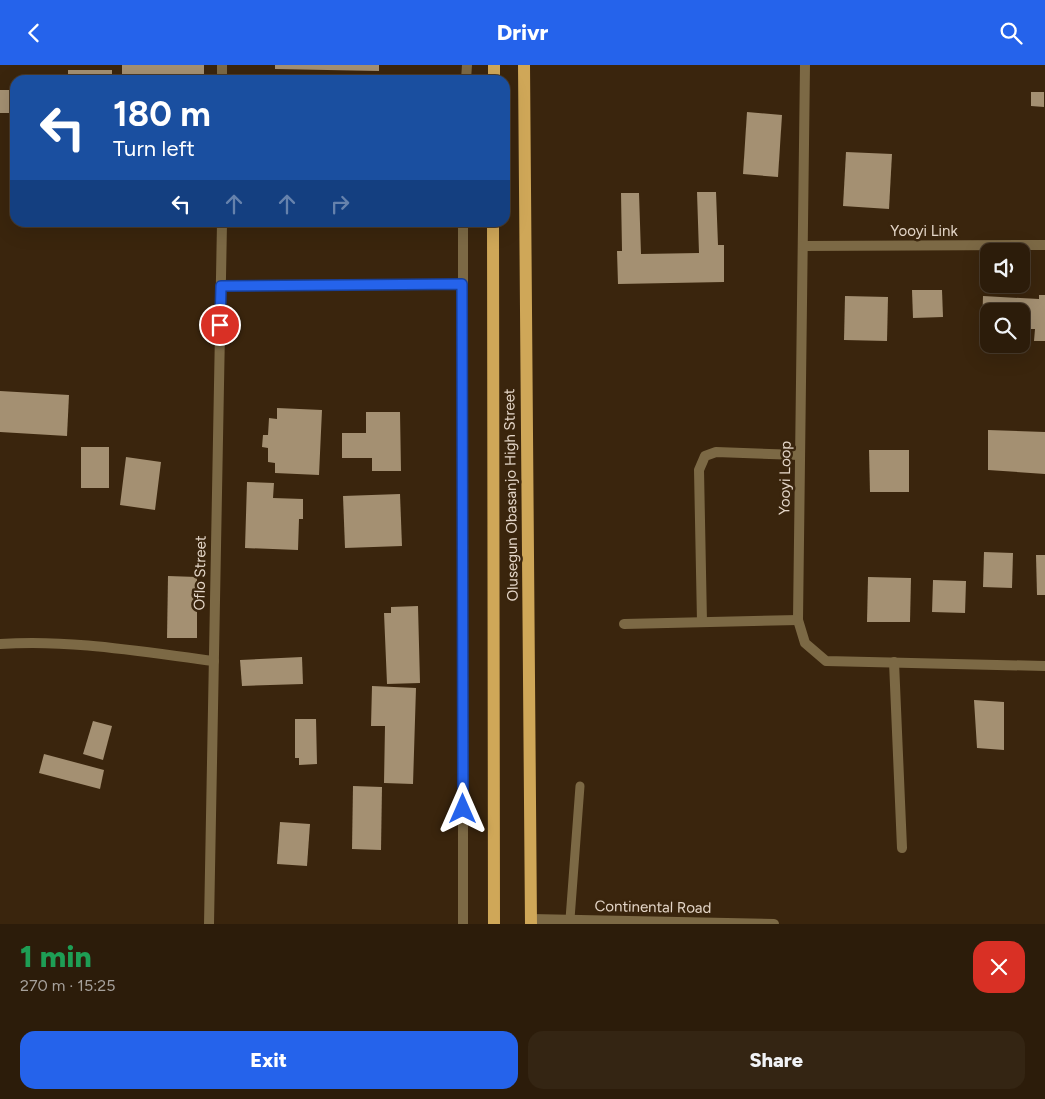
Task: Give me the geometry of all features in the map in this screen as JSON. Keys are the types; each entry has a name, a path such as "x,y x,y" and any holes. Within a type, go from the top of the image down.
{"main road":[{"name":"Olusegun Obasanjo High Street","path":"524,65 531,921"},
{"name":"Olusegun Obasanjo High Street","path":"494,227 494,924"}],"street":[{"name":"Yooyi Loop","path":"805,65 798,620 805,643 826,661 1045,666"},
{"name":"Oflo Street","path":"209,924 222,227"},
{"path":"463,227 463,924"},
{"name":"Yooyi Link","path":"803,246 1045,245"},
{"path":"221,286 462,284"},
{"path":"702,622 699,470 705,456 716,452 800,455"},
{"path":"624,624 798,620"},
{"path":"0,644 31,642 115,648 214,661"},
{"path":"894,662 902,848"},
{"name":"Continental Road","path":"531,921 570,919 592,923 774,924"}],"lane":[{"path":"570,919 580,786"}],"building":[{"path":"122,65 204,65 204,75 122,75"},
{"path":"275,65 379,65 379,71 275,69"},
{"path":"68,70 112,70 112,75 68,75"},
{"path":"0,90 10,90 10,113 0,113"},
{"path":"1031,92 1044,92 1044,107 1031,106"},
{"path":"747,112 782,115 778,177 743,174"},
{"path":"846,152 892,154 889,209 843,206"},
{"path":"697,192 716,192 718,245 724,245 724,282 618,284 617,251 622,251 621,193 639,193 641,254 699,253"},
{"path":"912,290 942,290 943,317 913,318"},
{"path":"1039,295 1045,295 1045,341 1034,341 1035,329 1030,329 1030,303 983,303 983,296 1039,299"},
{"path":"845,296 888,297 887,341 844,340"},
{"path":"0,391 69,395 67,436 0,432"},
{"path":"277,408 322,410 319,475 275,473 275,463 268,462 268,448 262,447 263,435 268,435 269,418 277,419"},
{"path":"366,412 400,412 401,471 372,471 372,458 342,458 342,433 366,433"},
{"path":"988,430 1045,432 1045,474 988,470"},
{"path":"81,447 109,447 109,488 81,488"},
{"path":"869,450 909,450 909,492 870,492"},
{"path":"126,457 161,462 155,510 120,505"},
{"path":"247,482 274,483 273,498 303,499 303,519 299,519 298,550 245,548"},
{"path":"400,494 402,546 345,548 343,496"},
{"path":"984,552 1013,553 1012,588 983,587"},
{"path":"1036,555 1045,555 1045,595 1037,595"},
{"path":"168,576 197,577 197,638 167,638"},
{"path":"868,577 911,578 910,622 867,622"},
{"path":"933,580 966,581 965,613 932,612"},
{"path":"418,606 420,683 387,684 384,613 391,613 391,607"},
{"path":"302,657 303,684 242,686 240,660"},
{"path":"372,686 416,688 413,784 384,783 385,726 371,726"},
{"path":"974,700 1004,702 1004,750 977,748"},
{"path":"295,719 316,719 317,764 299,765 299,758 295,758"},
{"path":"93,721 112,726 103,760 83,754"},
{"path":"44,754 104,770 100,789 39,773"},
{"path":"353,786 382,787 381,850 352,849"},
{"path":"280,822 310,824 307,866 277,864"}],"route":[{"path":"220,325 221,286 462,284 463,809"}]}
